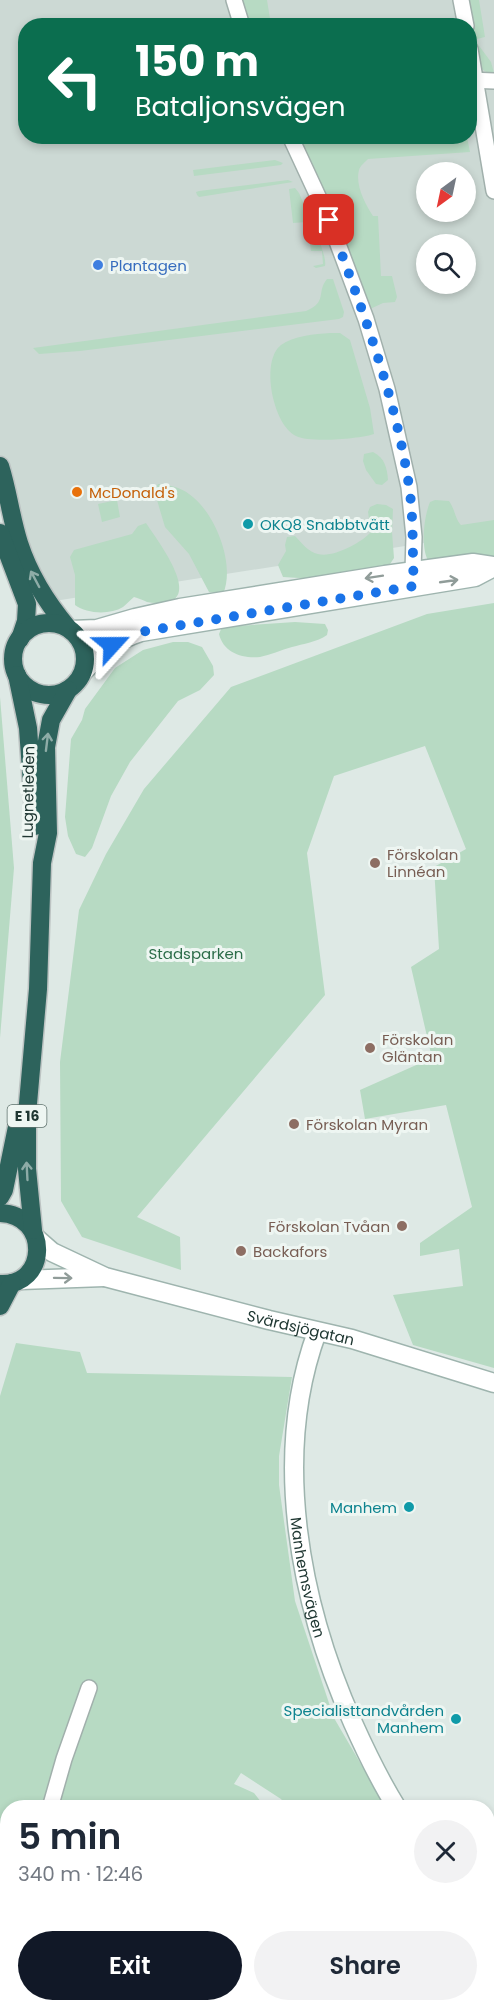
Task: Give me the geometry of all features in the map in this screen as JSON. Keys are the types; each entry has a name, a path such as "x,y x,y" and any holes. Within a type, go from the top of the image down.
{"highway":[{"path":"0,466 15,528 26,560 40,588 79,638 84,650 83,672"},
{"name":"E 16","path":"0,533 27,604 27,621 13,657 16,673"},
{"path":"20,639 29,629 41,624 51,623 70,629"},
{"name":"E 16","path":"68,690 83,672"},
{"path":"16,673 26,686 37,693 53,695 68,690"},
{"name":"Lugnetleden","path":"16,673 28,728 36,834 42,863"},
{"name":"Lugnetleden","path":"34,1234 27,1169 27,1115 36,1003 42,863 48,833 45,761 51,720 68,690"},
{"name":"Lugnetleden","path":"0,1197 4,1190 18,1130 36,1003"},
{"path":"0,1213 10,1213 23,1219 34,1234"},
{"name":"E 16","path":"0,1306 11,1282 31,1270 37,1257 34,1234"}],"street":[{"path":"234,0 240,18"},
{"path":"462,0 465,18"},
{"path":"477,80 494,81"},
{"path":"477,105 494,191"},
{"path":"294,144 329,220 366,320 387,388 409,487 414,537 413,579"},
{"path":"70,629 97,629 135,618 182,617 413,579 475,577 494,566"},
{"path":"83,672 104,650 123,638 182,617"},
{"name":"Svärdsjögatan","path":"34,1234 52,1252 105,1277 360,1341 494,1383"},
{"name":"Svärdsjögatan","path":"11,1282 105,1277"},
{"name":"Manhemsvägen","path":"317,1332 305,1369 294,1440 297,1522 305,1581 325,1656 340,1695 377,1774 392,1800"},
{"path":"52,1800 89,1688"}],"shaded area":[{"path":"0,0 494,0 494,532 48,602 0,456"}],"green space":[{"path":"241,0 267,0 270,18 247,18"},
{"path":"467,0 479,0 485,37 477,39 477,18 470,18"},
{"path":"477,43 491,62 494,73 485,71 478,64"},
{"path":"302,144 468,144 470,152 368,159 360,167 358,182 362,194 373,216 378,216 381,276 392,276 397,297 395,302 383,303 370,309 339,223"},
{"path":"275,160 283,163 194,176 193,170"},
{"path":"288,180 293,182 199,197 196,192 199,191"},
{"path":"295,188 320,242 325,260 325,266 316,268 313,266 323,264 322,251 311,251 307,222 293,223 289,189"},
{"path":"327,279 333,279 344,312 343,317 339,319 80,351 39,354 33,348 306,311 317,304"},
{"path":"340,333 350,340 370,408 374,434 335,439 303,438 288,430 281,419 270,378 275,353 281,345 292,339"},
{"path":"373,452 383,460 386,467 388,480 382,485 376,484 366,470 363,461 364,454"},
{"path":"158,484 174,487 189,494 207,513 215,526 225,554 227,568 223,594 209,592 189,554 165,527 154,490"},
{"path":"117,500 120,517 102,522 98,504"},
{"path":"449,501 461,525 494,520 494,563 429,562 424,541 425,524 430,502"},
{"path":"377,504 393,509 394,558 388,567 315,579 283,577 278,565 286,551 287,537 295,536 314,553 324,555 339,552 354,545 371,532 368,512 370,507"},
{"path":"146,523 172,564 177,576 178,595 171,601 159,603 147,602 134,597 118,610 105,612 92,612 75,605 75,575 70,557 74,550 132,534 138,526"},
{"name":"Stadsparken","path":"494,603 494,1368 413,1345 393,1295 463,1286 459,1249 420,1256 420,1243 472,1207 446,1105 365,1119 360,1090 432,1058 411,967 439,949 434,867 466,849 425,746 334,776 307,853 325,995 137,1217 180,1237 181,1270 82,1237 61,1201 60,1062 79,910 106,854 144,789 231,687 427,614"},
{"path":"295,622 325,624 328,630 327,635 264,656 247,657 229,650 219,634 222,627"},
{"path":"173,642 188,642 202,647 213,666 214,675 200,690 178,701 130,762 111,796 92,848 85,857 76,854 68,836 65,817 71,739 82,720 85,709 115,668 143,650"},
{"path":"0,697 14,868 0,1038"},
{"path":"16,1343 80,1352 87,1373 292,1377 279,1456 279,1485 295,1601 334,1718 382,1800 282,1800 241,1773 234,1784 254,1793 260,1800 0,1800 0,1396"}],"place":[{"name":"Plantagen","path":"98,265"},
{"name":"McDonald's","path":"77,492"},
{"name":"OKQ8 Snabbtvätt","path":"248,524"},
{"name":"Förskolan Linnéan","path":"375,863"},
{"name":"Förskolan Gläntan","path":"370,1048"},
{"name":"Förskolan Myran","path":"294,1124"},
{"name":"Förskolan Tvåan","path":"402,1226"},
{"name":"Backafors","path":"241,1251"},
{"name":"Manhem","path":"409,1507"},
{"name":"Specialisttandvården Manhem","path":"456,1719"}],"route":[{"path":"112,645 123,638 141,632 414,586 414,537 409,487 399,436 366,320 329,220"}]}
